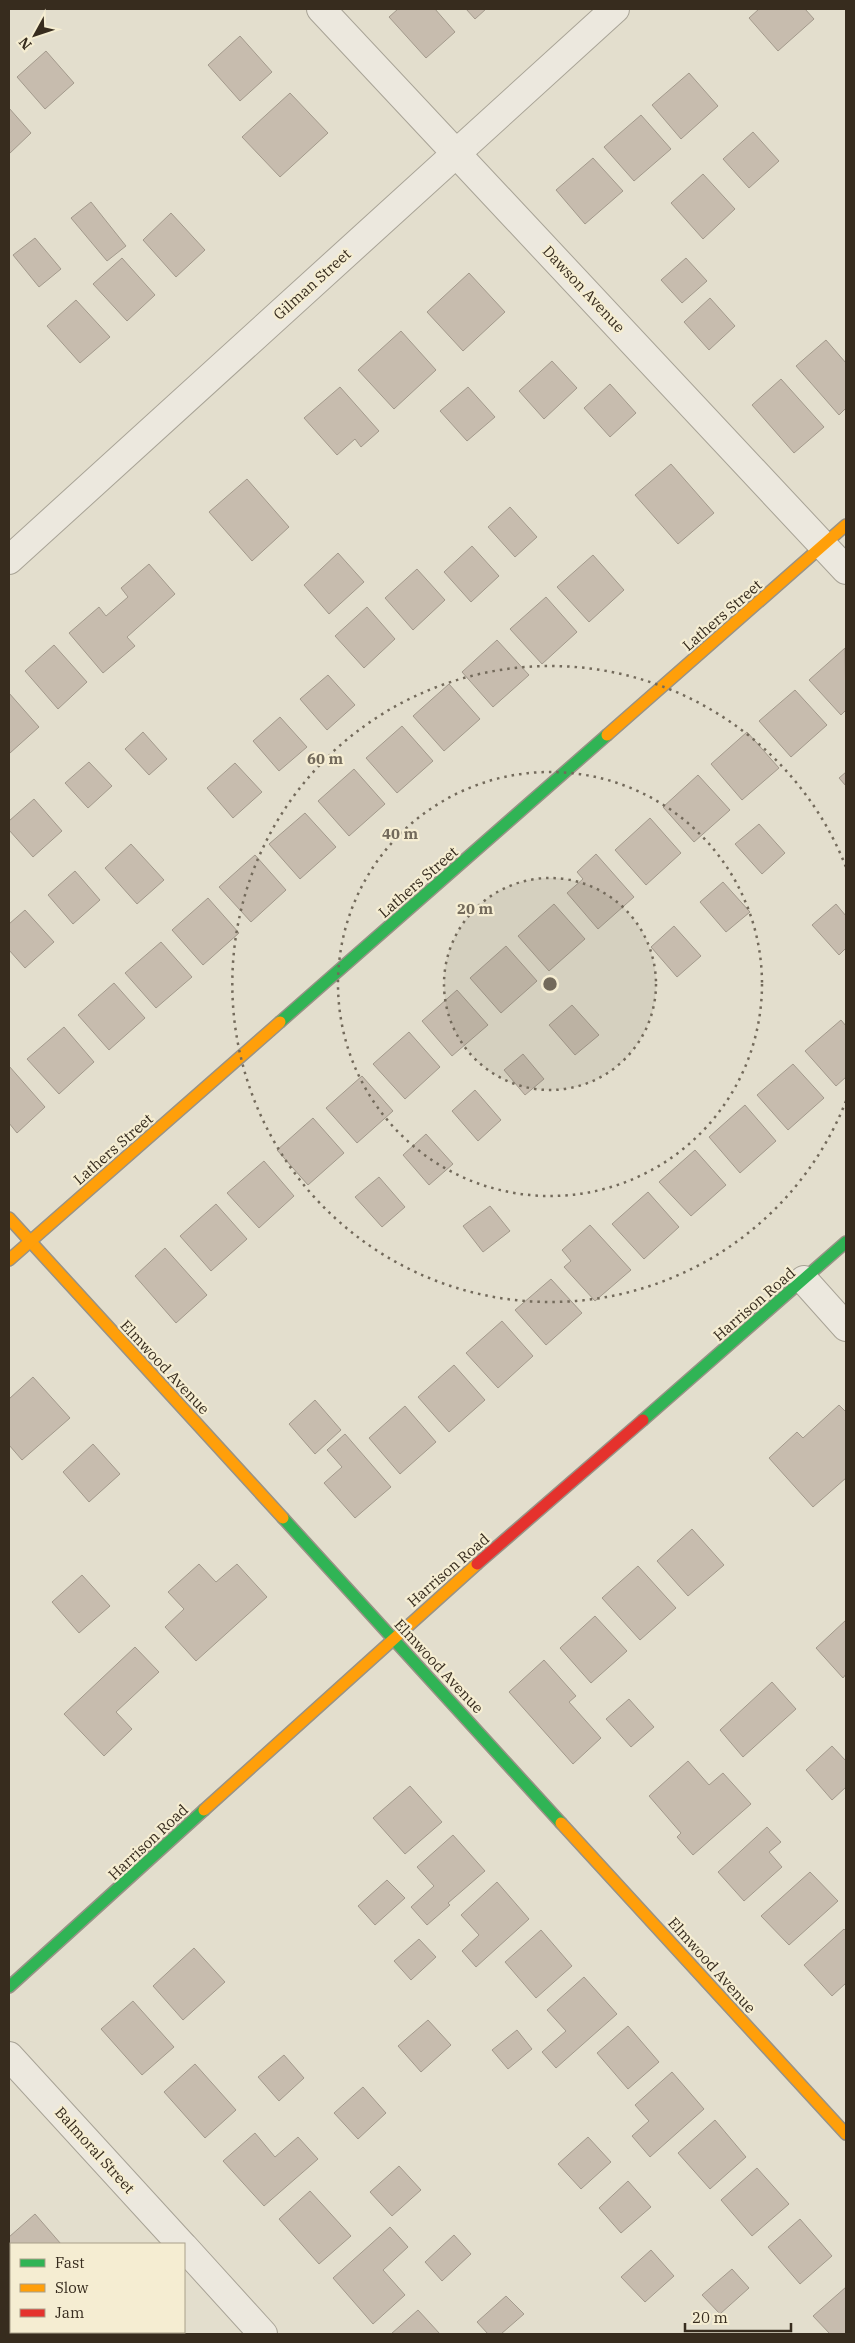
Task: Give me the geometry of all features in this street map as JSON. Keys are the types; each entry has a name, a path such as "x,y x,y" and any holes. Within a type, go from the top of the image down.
{"street":[{"name":"Dawson Avenue","path":"321,9 846,570"},
{"name":"Gilman Street","path":"9,560 615,9"},
{"name":"Lathers Street","path":"9,1260 846,525"},
{"name":"Elmwood Avenue","path":"9,1218 846,2134"},
{"name":"Harrison Road","path":"9,1987 392,1638 846,1242"},
{"path":"804,1280 846,1327"},
{"name":"Balmoral Street","path":"9,2056 180,2243"},
{"path":"185,2248 263,2334"}],"building":[{"path":"398,9 435,9 455,32 426,58 389,17"},
{"path":"466,9 486,9 475,19"},
{"path":"759,9 805,9 814,19 778,51 749,18"},
{"path":"240,36 272,72 240,101 208,65"},
{"path":"46,51 74,83 45,109 17,77"},
{"path":"689,73 718,106 681,139 652,105"},
{"path":"290,93 328,133 280,177 242,137"},
{"path":"9,108 31,133 9,154"},
{"path":"641,115 671,149 634,181 604,147"},
{"path":"753,132 779,161 749,188 723,159"},
{"path":"593,158 623,191 585,224 556,190"},
{"path":"703,174 735,209 703,239 671,203"},
{"path":"91,202 126,246 107,261 71,218"},
{"path":"171,213 205,250 176,277 143,240"},
{"path":"35,238 61,269 39,287 13,255"},
{"path":"122,258 155,295 127,321 93,284"},
{"path":"686,258 707,281 682,303 661,280"},
{"path":"469,273 505,312 463,351 427,312"},
{"path":"710,298 735,326 709,350 684,322"},
{"path":"76,300 110,337 80,363 47,326"},
{"path":"401,331 436,370 394,409 358,370"},
{"path":"826,340 846,363 846,408 839,415 796,366"},
{"path":"552,361 577,388 544,419 519,391"},
{"path":"781,379 824,427 794,453 752,405"},
{"path":"610,384 636,413 610,437 584,408"},
{"path":"340,387 379,431 361,447 355,439 337,455 304,418"},
{"path":"468,387 495,417 467,441 440,411"},
{"path":"671,464 714,513 678,544 635,495"},
{"path":"247,479 289,527 252,561 209,512"},
{"path":"510,507 537,537 515,557 488,527"},
{"path":"472,546 499,576 471,602 444,572"},
{"path":"338,553 364,582 329,614 304,585"},
{"path":"593,555 624,590 589,622 557,587"},
{"path":"149,564 175,594 127,637 135,646 103,673 69,633 99,607 106,616 128,597 121,588"},
{"path":"417,569 445,600 413,630 385,598"},
{"path":"546,597 577,632 542,664 510,629"},
{"path":"367,607 395,639 364,668 335,636"},
{"path":"497,640 529,675 493,707 462,672"},
{"path":"54,645 87,682 58,709 25,671"},
{"path":"845,648 846,710 841,715 809,680"},
{"path":"328,675 355,705 327,730 300,699"},
{"path":"449,684 480,719 444,751 413,716"},
{"path":"795,690 827,725 791,757 759,721"},
{"path":"9,693 39,727 10,753 9,752"},
{"path":"280,717 307,747 279,771 253,741"},
{"path":"402,726 433,761 397,793 366,758"},
{"path":"143,732 167,759 149,775 125,749"},
{"path":"747,732 779,768 742,800 711,764"},
{"path":"89,762 112,786 88,808 65,783"},
{"path":"235,763 262,792 233,818 207,788"},
{"path":"354,769 385,804 349,836 318,801"},
{"path":"846,772 846,786 839,778"},
{"path":"698,775 730,810 694,842 663,807"},
{"path":"34,799 62,831 33,857 9,830 9,821"},
{"path":"305,813 336,847 300,879 269,844"},
{"path":"650,818 681,853 646,885 615,850"},
{"path":"759,824 785,853 762,874 735,844"},
{"path":"131,844 164,880 137,904 105,868"},
{"path":"596,854 634,897 598,929 567,893 583,879 577,872"},
{"path":"255,855 286,890 251,922 219,887"},
{"path":"75,871 100,900 73,924 48,895"},
{"path":"723,882 750,912 726,932 700,902"},
{"path":"208,898 239,933 203,965 172,930"},
{"path":"554,904 585,939 549,971 518,936"},
{"path":"836,904 846,916 846,948 839,955 812,925"},
{"path":"25,910 54,942 25,968 9,950 9,924"},
{"path":"674,926 701,956 677,977 651,947"},
{"path":"161,942 192,977 156,1008 125,973"},
{"path":"506,946 537,981 501,1013 470,978"},
{"path":"114,983 145,1018 109,1050 78,1015"},
{"path":"457,990 488,1025 452,1056 422,1021"},
{"path":"572,1005 599,1035 575,1055 549,1025"},
{"path":"841,1020 846,1026 846,1077 836,1086 805,1051"},
{"path":"64,1027 94,1062 59,1094 27,1059"},
{"path":"409,1032 440,1067 405,1099 373,1064"},
{"path":"523,1054 544,1079 525,1095 504,1070"},
{"path":"793,1064 824,1098 788,1130 757,1095"},
{"path":"9,1066 45,1107 17,1133 9,1123"},
{"path":"362,1076 393,1111 357,1143 326,1108"},
{"path":"475,1090 501,1120 478,1141 452,1111"},
{"path":"745,1105 776,1141 740,1173 709,1137"},
{"path":"313,1118 344,1153 308,1185 277,1150"},
{"path":"426,1134 453,1164 429,1185 403,1155"},
{"path":"695,1150 726,1185 691,1216 659,1182"},
{"path":"264,1161 294,1196 259,1228 227,1193"},
{"path":"379,1177 405,1207 382,1227 355,1197"},
{"path":"648,1192 679,1227 644,1259 612,1224"},
{"path":"216,1204 247,1239 211,1271 180,1236"},
{"path":"490,1206 510,1231 483,1252 463,1226"},
{"path":"590,1225 631,1270 595,1301 564,1267 571,1261 562,1250"},
{"path":"165,1248 207,1295 176,1323 135,1276"},
{"path":"551,1279 582,1313 546,1345 515,1310"},
{"path":"502,1321 533,1356 498,1388 466,1353"},
{"path":"454,1365 485,1400 449,1432 418,1397"},
{"path":"33,1377 70,1418 22,1460 9,1445 9,1399"},
{"path":"315,1400 341,1430 315,1454 289,1424"},
{"path":"839,1405 846,1412 846,1478 813,1507 769,1458 797,1432 803,1438"},
{"path":"405,1406 436,1442 400,1474 369,1438"},
{"path":"345,1434 391,1487 355,1518 324,1483 342,1467 327,1450"},
{"path":"93,1444 120,1474 89,1502 63,1472"},
{"path":"692,1529 724,1565 688,1596 657,1561"},
{"path":"199,1564 216,1582 237,1564 267,1597 196,1661 165,1627 184,1609 168,1592"},
{"path":"638,1566 676,1608 640,1640 602,1598"},
{"path":"82,1575 110,1606 79,1633 52,1602"},
{"path":"595,1616 627,1651 591,1683 560,1648"},
{"path":"846,1620 846,1674 843,1678 816,1648"},
{"path":"135,1647 159,1672 116,1712 132,1729 104,1756 64,1714"},
{"path":"544,1660 576,1696 569,1702 601,1738 573,1764 509,1692"},
{"path":"772,1682 796,1709 743,1757 720,1730"},
{"path":"629,1699 654,1727 631,1747 606,1719"},
{"path":"832,1746 846,1761 846,1787 832,1800 806,1770"},
{"path":"688,1761 709,1785 723,1773 751,1804 693,1855 677,1837 681,1833 649,1796"},
{"path":"410,1786 442,1822 405,1854 373,1818"},
{"path":"767,1827 781,1842 769,1852 782,1867 744,1901 718,1872"},
{"path":"453,1835 485,1871 448,1903 450,1905 427,1925 411,1907 434,1886 417,1867"},
{"path":"810,1872 838,1901 789,1945 761,1916"},
{"path":"387,1880 405,1898 375,1925 358,1906"},
{"path":"497,1882 529,1919 476,1967 462,1951 479,1935 461,1915"},
{"path":"844,1929 846,1931 846,1983 832,1996 804,1965"},
{"path":"541,1930 572,1966 536,1998 505,1962"},
{"path":"419,1939 436,1957 411,1980 394,1961"},
{"path":"194,1948 225,1982 183,2020 153,1986"},
{"path":"584,1977 617,2014 556,2068 542,2052 566,2031 547,2010"},
{"path":"133,2001 174,2047 142,2075 101,2029"},
{"path":"428,2020 451,2045 421,2072 398,2046"},
{"path":"628,2026 659,2062 628,2089 597,2053"},
{"path":"517,2030 532,2049 508,2069 492,2050"},
{"path":"284,2055 304,2078 279,2101 258,2077"},
{"path":"195,2064 236,2110 205,2138 164,2092"},
{"path":"672,2072 704,2109 650,2157 632,2136 649,2121 635,2105"},
{"path":"363,2087 386,2113 358,2139 334,2113"},
{"path":"715,2120 746,2157 710,2189 678,2153"},
{"path":"255,2133 275,2157 298,2137 318,2159 264,2206 223,2161"},
{"path":"588,2137 611,2162 581,2189 558,2164"},
{"path":"399,2166 421,2190 392,2216 370,2192"},
{"path":"757,2168 789,2204 752,2236 721,2200"},
{"path":"628,2181 651,2207 621,2233 599,2208"},
{"path":"310,2191 351,2236 319,2264 279,2219"},
{"path":"35,2214 60,2243 10,2243 10,2252 9,2237"},
{"path":"800,2219 832,2256 800,2284 768,2247"},
{"path":"390,2227 408,2247 383,2270 405,2295 373,2324 333,2278"},
{"path":"454,2235 471,2254 442,2281 425,2262"},
{"path":"651,2250 674,2276 645,2302 621,2277"},
{"path":"732,2269 749,2288 720,2314 702,2295"},
{"path":"846,2287 846,2334 830,2334 813,2316"},
{"path":"506,2296 524,2314 501,2334 488,2334 477,2322"},
{"path":"418,2310 440,2334 391,2334"},
{"path":"10,2324 10,2333 35,2334 9,2334"},
{"path":"56,2333 113,2333 112,2334 55,2334"}],"traffic: fast":[{"path":"280,1022 607,735"},
{"path":"643,1420 846,1242"},
{"path":"283,1518 561,1823"},
{"path":"9,1987 204,1810"}],"traffic: slow":[{"path":"607,735 846,525"},
{"path":"9,1260 280,1022"},
{"path":"9,1218 283,1518"},
{"path":"204,1810 477,1564"},
{"path":"561,1823 846,2134"}],"traffic: jam":[{"path":"477,1564 643,1420"}]}
